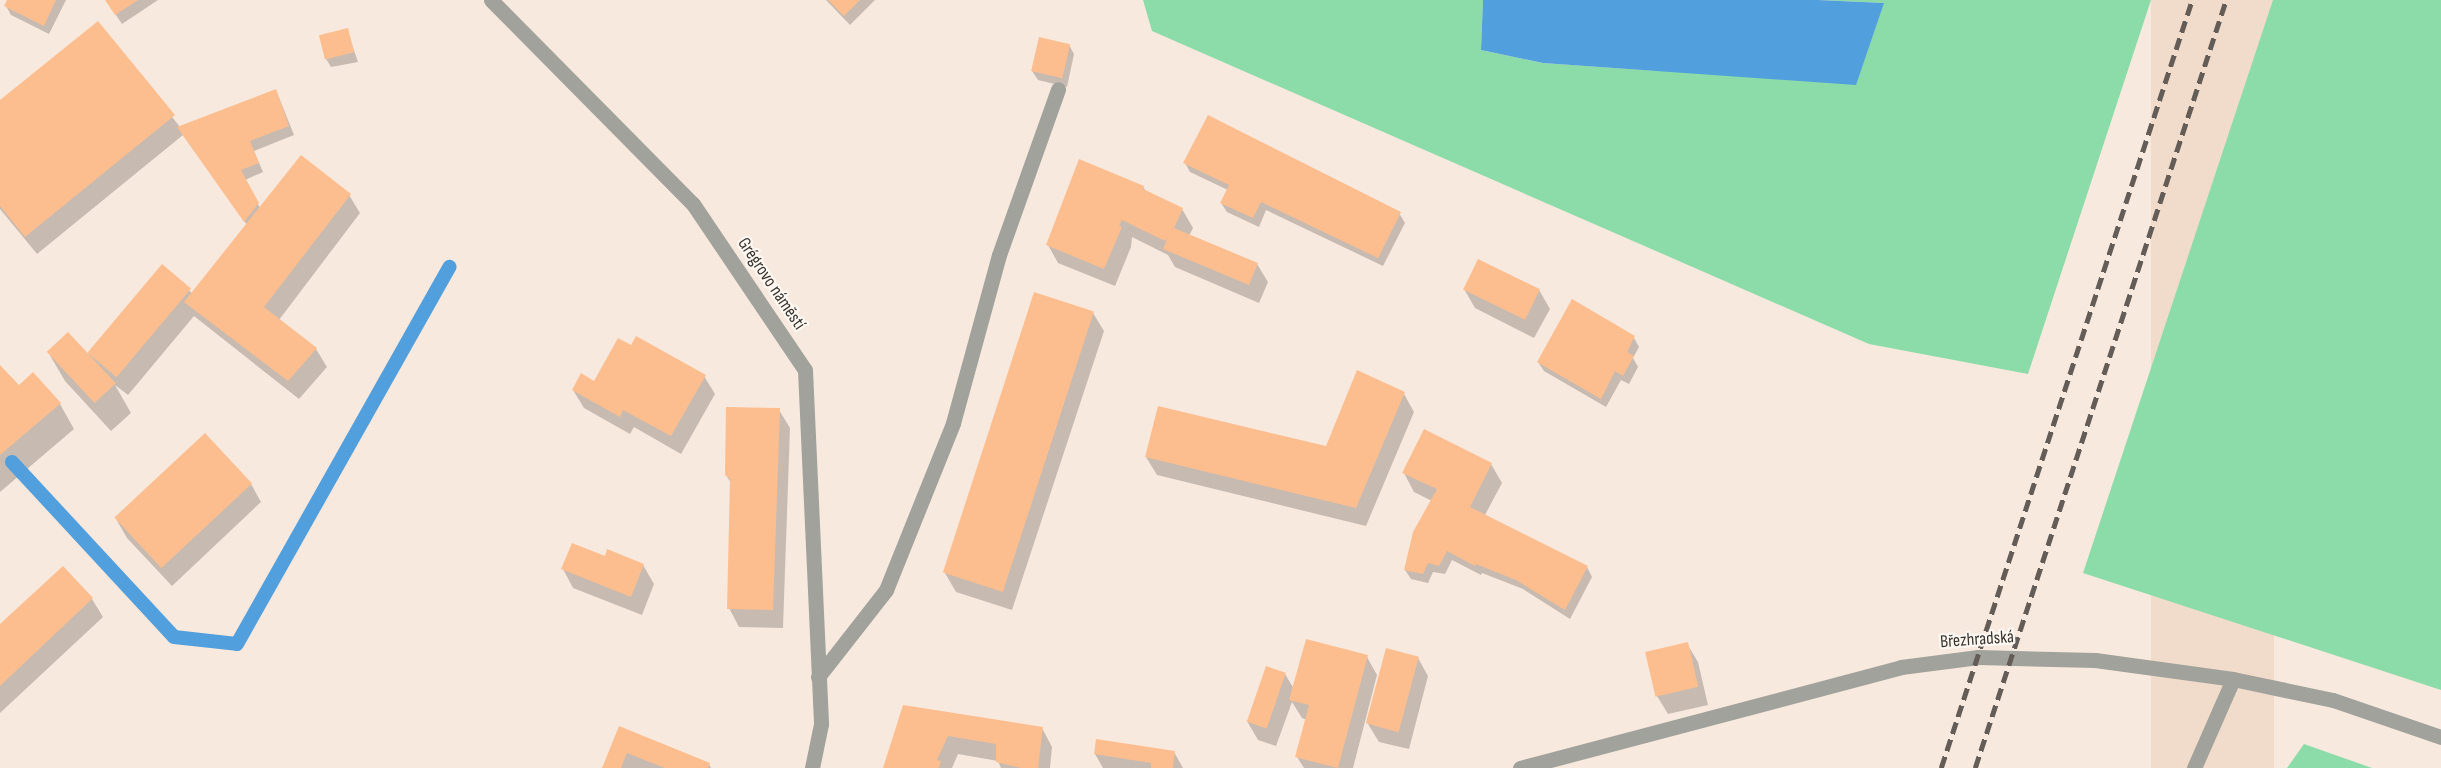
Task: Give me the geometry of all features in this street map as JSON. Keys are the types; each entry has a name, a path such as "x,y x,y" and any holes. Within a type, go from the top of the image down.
{"street":[{"name":"Grégrovo náměstí","path":"491,0 693,204 805,370 821,724 812,768"},
{"path":"818,676 886,590 953,423 999,255 1058,88"},
{"name":"Březhradská","path":"1520,768 1900,667 1948,660 2012,656 2095,660 2233,679 2333,700 2441,737"},
{"path":"2194,768 2233,679"}],"shaded area":[{"path":"2151,0 2274,0 2274,768 2151,768"}],"green space":[{"path":"1143,0 1483,0 1481,50 1543,63 1659,71 1884,3 1818,0 2151,0 2028,374 1869,344 1152,31"},
{"path":"2273,0 2441,0 2441,690 2083,573"},
{"path":"2304,744 2372,768 2287,768"}],"water":[{"path":"1483,0 1818,0 1884,3 1856,85 1543,63 1481,50"}],"building":[{"path":"7,0 56,0 44,26 4,6"},
{"path":"105,0 138,0 115,15"},
{"path":"828,0 860,0 844,16"},
{"path":"98,21 175,115 25,237 0,206 0,100"},
{"path":"348,28 354,52 325,60 319,35"},
{"path":"1039,37 1070,44 1062,78 1031,71"},
{"path":"276,89 289,126 250,141 259,163 241,170 259,203 244,222 177,127"},
{"path":"1208,115 1401,212 1378,258 1261,202 1253,218 1220,203 1229,185 1183,163"},
{"path":"301,155 351,194 264,307 317,348 288,381 184,302"},
{"path":"1079,159 1144,186 1143,189 1183,208 1174,228 1258,263 1249,285 1163,249 1168,237 1165,241 1122,220 1119,226 1122,227 1104,269 1046,245"},
{"path":"1478,259 1540,289 1525,320 1463,290"},
{"path":"162,264 191,288 117,377 87,353"},
{"path":"1034,292 1094,311 1003,592 943,573"},
{"path":"1572,299 1635,336 1627,352 1634,356 1623,376 1615,371 1601,399 1537,362"},
{"path":"68,332 116,383 95,403 47,352"},
{"path":"636,336 706,375 671,436 623,410 620,417 572,390 581,373 594,381 618,338 631,345"},
{"path":"0,365 19,385 33,372 61,403 0,455"},
{"path":"1357,370 1405,392 1356,508 1145,457 1158,406 1326,446"},
{"path":"726,407 780,408 773,610 727,609 730,479 725,475"},
{"path":"1424,429 1492,463 1470,507 1588,566 1565,610 1516,580 1476,564 1475,566 1447,551 1439,566 1428,563 1423,574 1404,570 1413,532 1437,489 1402,473"},
{"path":"205,433 252,483 161,568 114,518"},
{"path":"572,543 605,556 607,549 644,564 631,597 561,569"},
{"path":"63,566 93,598 0,686 0,624"},
{"path":"1306,639 1368,655 1338,768 1295,757 1309,705 1289,700"},
{"path":"1688,642 1698,687 1655,697 1645,652"},
{"path":"1386,648 1419,657 1399,732 1366,723"},
{"path":"1266,666 1286,673 1267,729 1247,722"},
{"path":"903,705 1043,727 1038,768 1021,768 996,762 996,744 948,736 937,760 941,761 939,768 883,768"},
{"path":"619,726 710,763 708,768 665,768 627,753 621,768 602,768"},
{"path":"1096,739 1175,751 1173,768 1151,768 1151,763 1094,754"}],"waterway":[{"path":"12,462 174,637 237,644 449,267"}],"railway":[{"path":"1941,768 2192,0"},
{"path":"1975,768 2226,0"}]}
